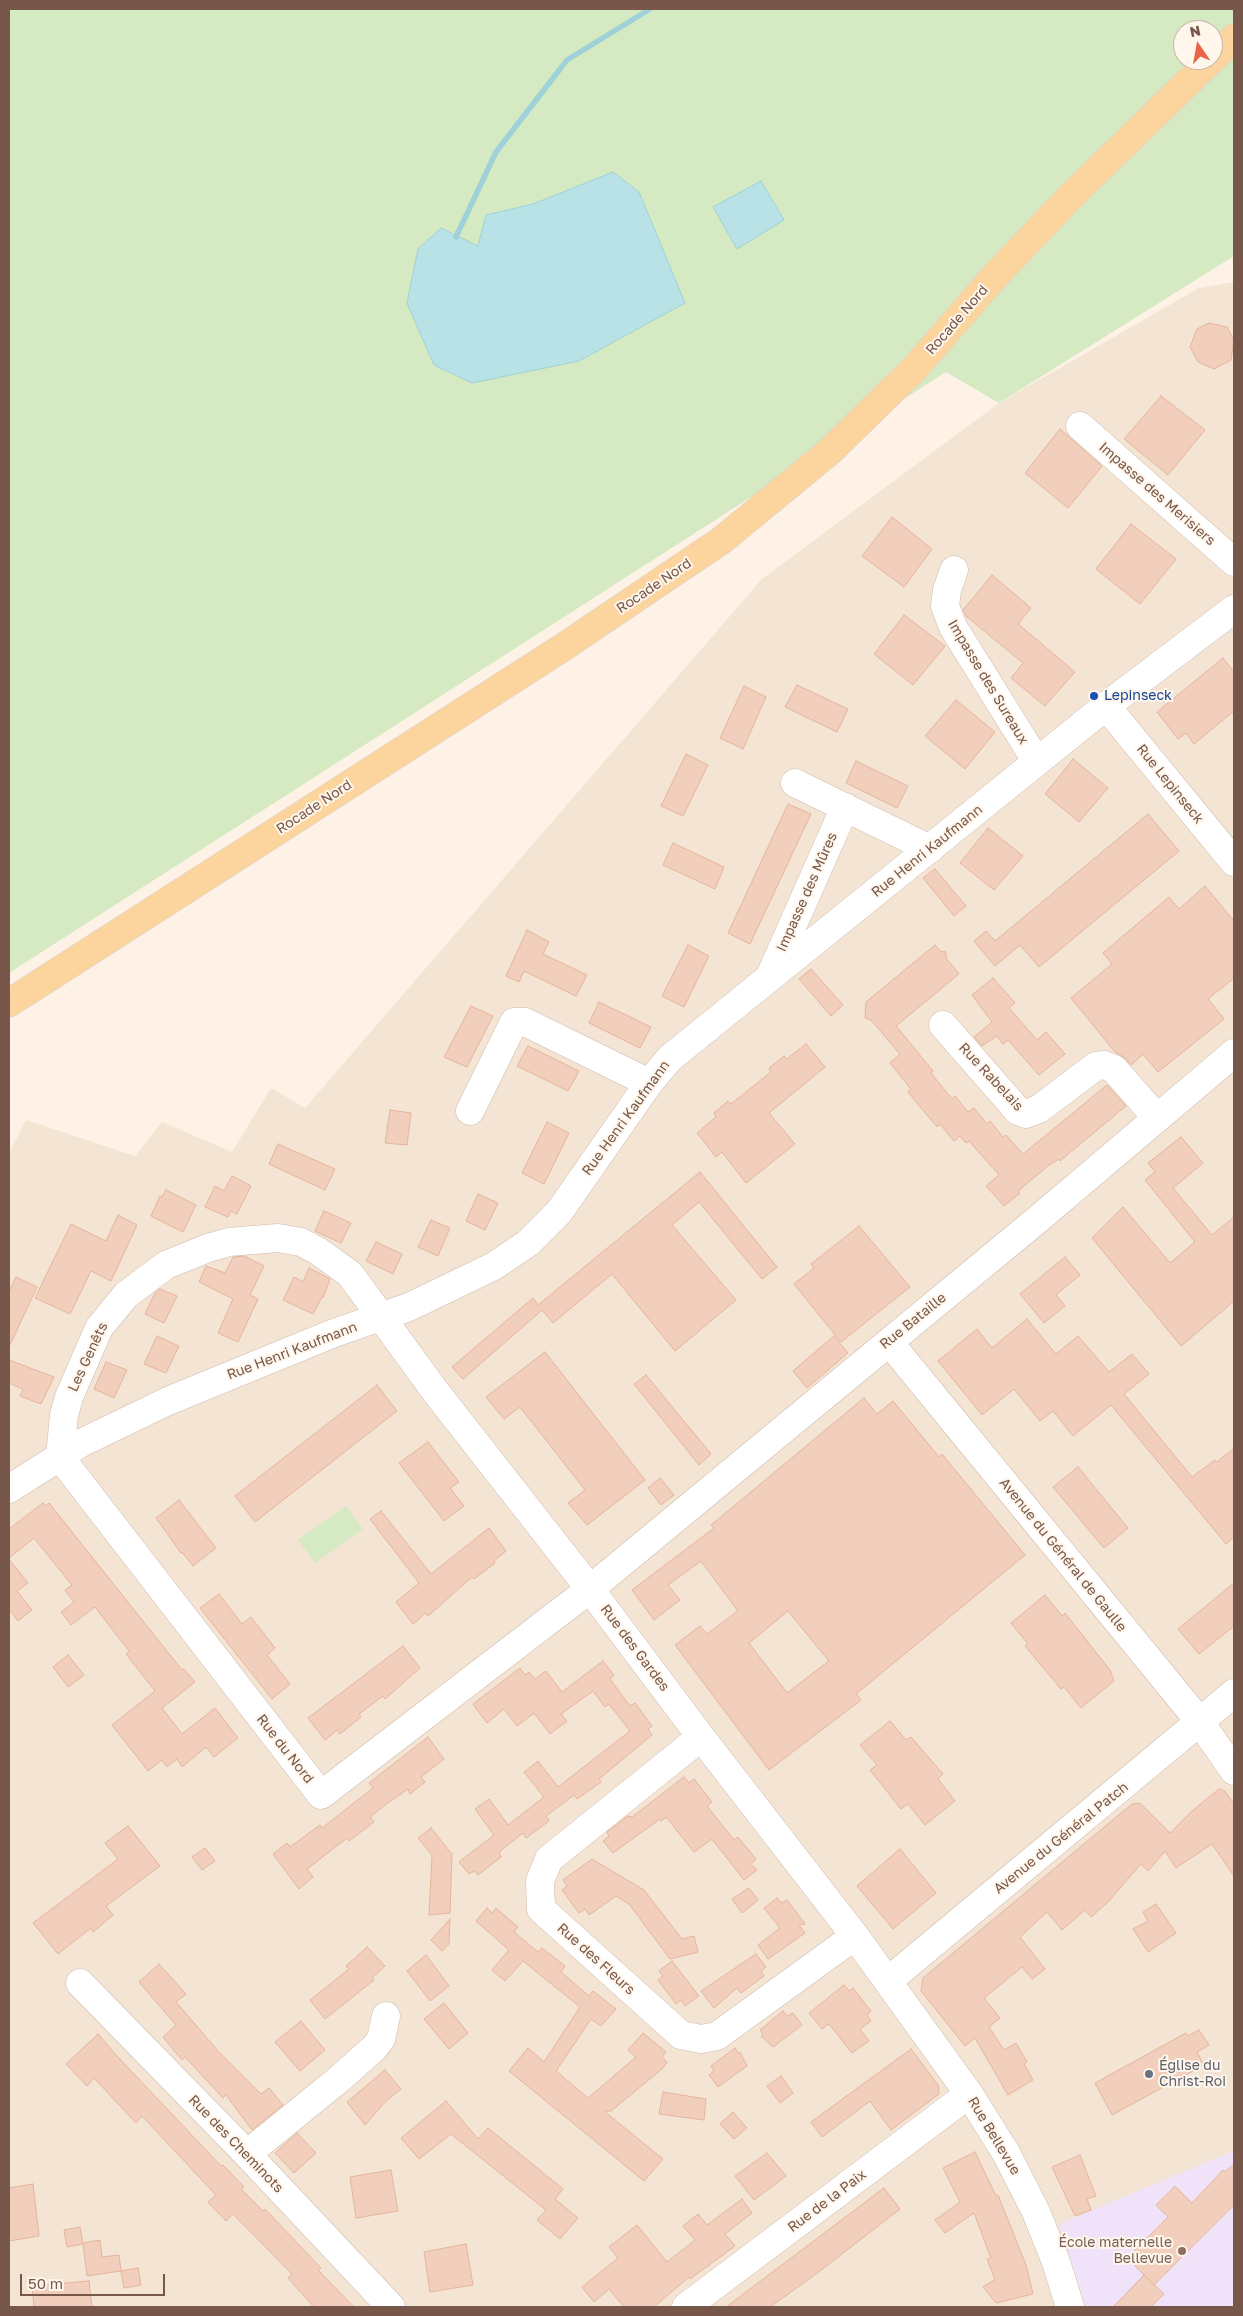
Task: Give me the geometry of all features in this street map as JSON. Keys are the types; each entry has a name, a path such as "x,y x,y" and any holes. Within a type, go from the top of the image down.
{"main road":[{"name":"Rocade Nord","path":"1223,48 1234,38"},
{"name":"Rocade Nord","path":"9,1003 562,648 722,540 830,451 914,369 995,276 1073,194 1201,70"}],"street":[{"name":"Impasse des Merisiers","path":"1080,426 1234,562"},
{"name":"Impasse des Sureaux","path":"954,570 946,590 945,606 953,627 1037,762"},
{"name":"Rue Henri Kaufmann","path":"9,1489 101,1433 201,1386 409,1307 494,1266 528,1243 559,1212 649,1083 670,1058 1106,706 1234,609"},
{"name":"Rue Lepinseck","path":"1106,706 1234,862"},
{"path":"795,783 930,849"},
{"name":"Impasse des Mûres","path":"769,978 845,807"},
{"path":"470,1111 514,1022 525,1022 649,1083"},
{"name":"Rue Rabelais","path":"943,1025 1018,1111 1026,1114 1039,1109 1096,1066 1104,1066 1114,1069 1157,1118"},
{"name":"Rue Bataille","path":"590,1588 889,1342 1234,1053"},
{"name":"Les Genêts","path":"60,1457 64,1415 69,1397 99,1328 126,1296 166,1265 187,1255 229,1242 278,1238 301,1242 318,1251 350,1274 381,1317"},
{"name":"Rue des Gardes","path":"381,1317 435,1391 590,1588 701,1737 888,1981"},
{"name":"Avenue du Général de Gaulle","path":"889,1342 1200,1722 1234,1771"},
{"name":"Rue du Nord","path":"60,1457 321,1796 590,1588"},
{"name":"Avenue du Général Patch","path":"888,1981 1234,1693"},
{"name":"Rue des Fleurs","path":"701,1737 549,1859 540,1881 541,1910 681,2035 701,2040 717,2036 855,1936"},
{"name":"Rue Bellevue","path":"888,1981 969,2094 1006,2153 1036,2212 1056,2262 1070,2307"},
{"name":"Rue des Cheminots","path":"80,1982 247,2154 391,2307"},
{"path":"247,2154 374,2048 381,2039 386,2016"},
{"name":"Rue de la Paix","path":"686,2307 969,2094"}],"shaded area":[{"path":"1234,282 1234,2307 9,2307 9,1153 26,1120 135,1156 162,1122 232,1152 271,1088 305,1108 762,579 999,403 1199,288"},
{"path":"1234,2151 1234,2307 1086,2307 1059,2224"}],"green space":[{"path":"9,9 1234,9 1234,256 999,403 946,372 9,973"},
{"path":"346,1506 363,1529 315,1563 298,1540"}],"water":[{"path":"613,172 639,192 685,303 579,361 472,383 434,365 407,303 418,249 441,228 478,246 486,215 533,204"},
{"path":"761,181 784,220 737,249 713,207"}],"building":[{"path":"1209,323 1227,327 1234,340 1231,360 1214,369 1198,362 1190,347 1197,329"},
{"path":"1161,396 1205,430 1168,475 1124,439"},
{"path":"1060,429 1102,466 1068,508 1025,473"},
{"path":"892,517 932,549 904,587 862,556"},
{"path":"1131,524 1176,559 1140,604 1096,569"},
{"path":"992,575 1031,608 1018,624 1075,672 1045,706 1011,678 1023,663 966,616 963,610"},
{"path":"904,615 945,646 913,685 874,654"},
{"path":"1223,658 1234,672 1234,711 1194,744 1186,733 1178,739 1157,712"},
{"path":"797,685 848,709 837,732 785,707"},
{"path":"744,686 766,697 743,749 720,738"},
{"path":"956,700 995,732 965,769 925,736"},
{"path":"686,754 708,765 683,816 661,806"},
{"path":"1073,759 1108,788 1079,822 1045,794"},
{"path":"856,761 908,786 897,808 846,783"},
{"path":"788,804 811,814 750,944 728,933"},
{"path":"1148,814 1179,851 1039,967 1020,945 995,966 974,941 986,931 995,941"},
{"path":"988,828 1023,856 994,890 960,863"},
{"path":"673,843 724,867 715,889 663,865"},
{"path":"935,869 966,906 954,916 923,878"},
{"path":"1205,886 1234,921 1234,978 1208,999 1224,1019 1158,1072 1143,1054 1131,1065 1125,1058 1115,1052 1071,998 1112,964 1103,953 1169,897 1179,909"},
{"path":"527,930 549,942 543,954 587,975 576,996 524,971 519,982 506,976"},
{"path":"688,945 709,956 684,1007 662,996"},
{"path":"935,945 940,951 946,952 946,958 959,974 896,1026 933,1071 931,1073 952,1099 955,1096 968,1112 974,1108 987,1124 990,1121 1003,1137 1006,1135 1023,1154 1107,1085 1126,1106 1060,1161 1059,1159 1049,1165 1018,1191 1020,1193 1004,1206 986,1186 999,1175 969,1141 966,1143 960,1136 954,1141 940,1124 937,1127 908,1092 911,1089 890,1063 900,1054 871,1020 865,1018 866,1002"},
{"path":"811,969 843,1005 831,1016 799,979"},
{"path":"993,978 1015,1003 1009,1008 1037,1040 1046,1032 1065,1054 1039,1075 1008,1040 1003,1044 997,1036 982,1046 974,1037 992,1022 972,995"},
{"path":"599,1002 651,1027 640,1048 589,1023"},
{"path":"471,1006 493,1016 467,1067 444,1057"},
{"path":"806,1044 825,1067 769,1113 795,1144 746,1183 722,1152 716,1157 697,1133 716,1117 714,1113 728,1101 731,1104 771,1072 769,1068 784,1056 787,1059"},
{"path":"528,1046 579,1071 568,1091 517,1066"},
{"path":"390,1110 411,1113 407,1145 385,1143"},
{"path":"547,1122 569,1133 544,1184 522,1173"},
{"path":"1181,1137 1203,1163 1173,1188 1212,1235 1234,1217 1234,1301 1181,1346 1092,1238 1123,1207 1170,1263 1195,1242 1145,1180 1155,1172 1148,1163"},
{"path":"278,1144 335,1169 325,1190 269,1164"},
{"path":"700,1172 777,1267 762,1279 699,1202 672,1225 736,1300 675,1351 612,1274 553,1323 542,1310 463,1379 452,1367 533,1298 538,1305"},
{"path":"232,1176 251,1186 237,1214 231,1211 228,1217 205,1207 215,1186 224,1191"},
{"path":"166,1190 196,1205 183,1232 151,1216 160,1196 162,1197"},
{"path":"478,1194 498,1203 485,1230 466,1221"},
{"path":"324,1211 351,1223 341,1243 315,1231"},
{"path":"118,1215 137,1225 111,1281 91,1271 70,1314 35,1298 71,1224 106,1241"},
{"path":"431,1220 450,1228 438,1256 418,1247"},
{"path":"859,1226 910,1287 841,1342 794,1284 814,1268 811,1264"},
{"path":"376,1242 402,1254 393,1274 366,1261"},
{"path":"244,1256 264,1266 250,1295 258,1299 238,1342 218,1333 233,1299 199,1282 206,1266 225,1273 233,1257"},
{"path":"1065,1257 1080,1275 1056,1295 1065,1306 1044,1323 1020,1294"},
{"path":"309,1268 330,1279 323,1298 313,1314 283,1300 294,1277 303,1282"},
{"path":"16,1277 37,1287 9,1347 9,1292"},
{"path":"160,1289 177,1296 164,1323 145,1314 155,1293"},
{"path":"1027,1319 1056,1354 1078,1336 1109,1372 1132,1354 1149,1374 1124,1394 1192,1477 1215,1460 1217,1462 1234,1448 1234,1537 1226,1544 1111,1405 1073,1436 1053,1411 1040,1421 1014,1389 982,1415 938,1361 977,1329 992,1348"},
{"path":"157,1336 179,1346 166,1373 144,1364"},
{"path":"834,1336 848,1353 807,1388 793,1371"},
{"path":"545,1352 645,1480 587,1525 568,1503 585,1490 520,1407 504,1419 486,1397"},
{"path":"9,1360 54,1377 41,1404 20,1396 23,1389 9,1383"},
{"path":"106,1362 127,1370 114,1398 94,1389"},
{"path":"646,1375 711,1454 699,1465 634,1384"},
{"path":"377,1385 397,1411 255,1522 235,1496"},
{"path":"864,1398 877,1414 893,1401 939,1457 942,1454 1025,1555 856,1694 861,1700 769,1770 675,1645 700,1626 707,1634 738,1611 701,1561 668,1585 680,1600 654,1620 632,1590 714,1528 711,1525","holes":["788,1611 829,1661 787,1693 749,1643"]},
{"path":"428,1442 459,1482 450,1488 464,1506 444,1521 399,1463"},
{"path":"1078,1467 1128,1528 1104,1548 1053,1487"},
{"path":"660,1478 674,1495 661,1505 648,1488"},
{"path":"179,1500 216,1548 193,1566 181,1553 156,1518"},
{"path":"43,1503 45,1506 49,1503 182,1670 184,1669 195,1682 162,1708 182,1734 215,1708 238,1738 214,1757 206,1747 182,1767 177,1759 167,1767 162,1760 148,1771 112,1725 155,1691 126,1654 129,1651 95,1607 71,1625 61,1612 74,1602 65,1590 72,1585 34,1538 9,1558 9,1529"},
{"path":"381,1511 431,1574 489,1528 506,1551 494,1561 495,1563 474,1579 472,1577 428,1616 426,1613 413,1624 396,1602 419,1583 370,1519"},
{"path":"9,1559 28,1583 17,1591 32,1610 18,1621 9,1609"},
{"path":"1234,1583 1234,1626 1199,1654 1178,1629"},
{"path":"219,1594 242,1624 251,1617 275,1648 267,1655 290,1684 272,1699 200,1608"},
{"path":"1045,1595 1062,1616 1065,1613 1110,1670 1114,1681 1081,1708 1064,1687 1061,1689 1025,1646 1028,1644 1011,1623"},
{"path":"403,1646 420,1668 385,1699 383,1696 359,1714 361,1717 340,1734 337,1730 325,1740 308,1718"},
{"path":"68,1655 84,1675 68,1687 53,1667"},
{"path":"603,1661 614,1675 610,1679 630,1706 635,1703 652,1726 648,1729 652,1735 599,1779 601,1782 577,1799 574,1795 546,1816 549,1821 526,1838 523,1833 499,1852 501,1857 478,1875 474,1871 469,1874 459,1862 494,1835 475,1809 489,1799 508,1825 544,1797 524,1772 538,1761 558,1787 630,1731 609,1704 605,1707 593,1691 561,1714 567,1721 550,1734 534,1713 517,1726 504,1709 487,1723 473,1704 520,1668 525,1675 529,1672 535,1679 546,1671 562,1692"},
{"path":"890,1721 906,1740 911,1737 943,1774 938,1779 955,1801 925,1825 908,1804 901,1809 870,1770 877,1765 860,1745"},
{"path":"428,1737 444,1759 421,1777 425,1782 410,1794 408,1789 385,1805 370,1817 374,1822 349,1841 347,1838 307,1869 313,1877 299,1889 273,1854 287,1843 290,1847 320,1825 322,1828 373,1788 369,1783"},
{"path":"684,1777 689,1783 694,1779 712,1802 707,1806 734,1840 738,1837 756,1859 751,1864 757,1870 744,1880 712,1839 694,1852 666,1817 661,1821 660,1819 613,1853 603,1841 609,1836 607,1832 628,1816 632,1817"},
{"path":"1219,1789 1225,1791 1234,1804 1234,1876 1212,1844 1176,1868 1165,1851 1148,1871 1141,1864 1107,1903 1091,1917 1085,1910 1062,1930 1047,1912 1020,1937 1045,1969 1032,1979 1022,1967 984,1998 1000,2018 989,2027 1004,2050 1016,2043 1027,2062 1024,2064 1033,2080 1008,2095 975,2038 965,2046 921,1991 923,1978 1132,1804 1140,1803 1170,1833 1192,1811"},
{"path":"128,1826 160,1866 106,1906 113,1915 93,1932 91,1928 58,1954 33,1923 118,1859 105,1843"},
{"path":"431,1828 452,1854 450,1913 429,1915 432,1855 418,1838"},
{"path":"205,1848 215,1861 202,1870 192,1857"},
{"path":"900,1849 936,1893 893,1929 857,1886"},
{"path":"592,1859 644,1890 682,1939 694,1936 698,1952 670,1959 629,1904 616,1896 589,1915 585,1909 579,1913 562,1890 567,1886 563,1880"},
{"path":"749,1888 758,1900 742,1913 732,1899"},
{"path":"777,1898 782,1903 787,1900 805,1924 799,1925 805,1933 768,1959 758,1945 780,1928 764,1908"},
{"path":"1156,1904 1176,1933 1148,1952 1133,1929 1148,1921 1143,1912"},
{"path":"487,1908 492,1913 496,1908 518,1927 514,1932 538,1952 542,1948 565,1966 561,1972 589,1996 593,1991 616,2009 601,2026 591,2019 556,2071 588,2098 636,2057 628,2050 643,2033 666,2052 662,2057 667,2062 662,2069 611,2111 604,2111 663,2159 644,2181 509,2071 528,2048 544,2062 580,2007 523,1961 505,1981 492,1970 509,1950 476,1921"},
{"path":"450,1919 449,1944 442,1951 431,1940"},
{"path":"367,1947 385,1966 372,1978 374,1980 325,2019 310,2000 349,1969 346,1966"},
{"path":"756,1954 766,1967 761,1971 764,1976 741,1993 737,1988 714,2008 701,1991"},
{"path":"426,1955 449,1986 430,2001 407,1971"},
{"path":"672,1961 699,1996 685,2006 681,2000 676,2004 658,1980 663,1976 659,1971"},
{"path":"159,1964 186,1994 176,2002 218,2051 261,2094 269,2088 283,2105 252,2130 226,2095 223,2098 185,2057 182,2060 163,2037 176,2025 139,1982"},
{"path":"844,1985 849,1991 853,1988 871,2011 867,2015 871,2021 860,2029 869,2041 852,2053 829,2024 822,2029 809,2013"},
{"path":"444,2003 468,2033 449,2049 424,2019"},
{"path":"783,2011 787,2016 793,2013 802,2025 773,2047 761,2036 763,2034 760,2030"},
{"path":"301,2021 325,2050 300,2071 275,2042"},
{"name":"Église du Christ-Roi","path":"1199,2030 1209,2045 1197,2052 1204,2065 1112,2115 1095,2083 1186,2033 1188,2036"},
{"path":"98,2034 221,2166 223,2165 244,2187 241,2189 263,2211 265,2209 321,2268 318,2270 354,2307 314,2307 288,2278 292,2274 233,2214 226,2221 208,2202 216,2195 142,2116 136,2123 94,2078 87,2086 66,2064"},
{"path":"735,2048 738,2053 740,2052 747,2066 718,2087 709,2075 714,2071 711,2066"},
{"path":"911,2049 938,2085 939,2094 891,2130 870,2101 822,2137 811,2122"},
{"path":"385,2070 401,2089 386,2101 365,2125 347,2102"},
{"path":"781,2076 793,2093 780,2103 767,2086"},
{"path":"663,2092 706,2099 704,2120 659,2114"},
{"path":"446,2101 478,2139 488,2128 563,2189 555,2199 578,2218 560,2239 537,2220 546,2210 451,2134 419,2159 401,2138"},
{"path":"733,2112 747,2128 734,2139 720,2124"},
{"path":"297,2133 316,2153 294,2173 275,2153"},
{"path":"975,2152 996,2196 998,2195 1026,2265 1033,2294 996,2303 983,2287 995,2279 987,2259 991,2258 974,2213 945,2233 935,2220 960,2202 943,2168"},
{"path":"767,2153 786,2176 754,2200 735,2176"},
{"path":"1080,2155 1096,2196 1087,2199 1091,2210 1075,2216 1052,2167"},
{"path":"1234,2164 1234,2205 1154,2285 1127,2258 1168,2217 1156,2205 1175,2186 1192,2203 1223,2170 1225,2172"},
{"path":"391,2170 398,2211 356,2218 350,2177"},
{"path":"33,2184 39,2236 9,2241 9,2188"},
{"path":"884,2188 900,2209 816,2274 770,2307 726,2307"},
{"path":"742,2199 752,2213 725,2234 735,2246 690,2279 689,2277 654,2307 624,2307 609,2289 594,2302 582,2287 618,2258 609,2247 637,2225 667,2262 695,2240 683,2226 698,2214 707,2225"},
{"path":"80,2227 83,2243 100,2240 102,2257 119,2255 121,2271 87,2276 83,2244 67,2247 64,2230"},
{"path":"466,2244 473,2285 430,2292 424,2252"},
{"path":"138,2268 141,2285 124,2288 121,2271"},
{"path":"1144,2275 1164,2294 1151,2307 1113,2307"},
{"path":"89,2281 92,2307 34,2307 32,2286"}],"waterway":[{"path":"456,237 496,152 567,60 650,9"}],"place":[{"name":"Lepinseck","path":"1094,696"},
{"name":"Église du Christ-Roi","path":"1149,2074"},
{"name":"École maternelle Bellevue","path":"1182,2251"}]}
